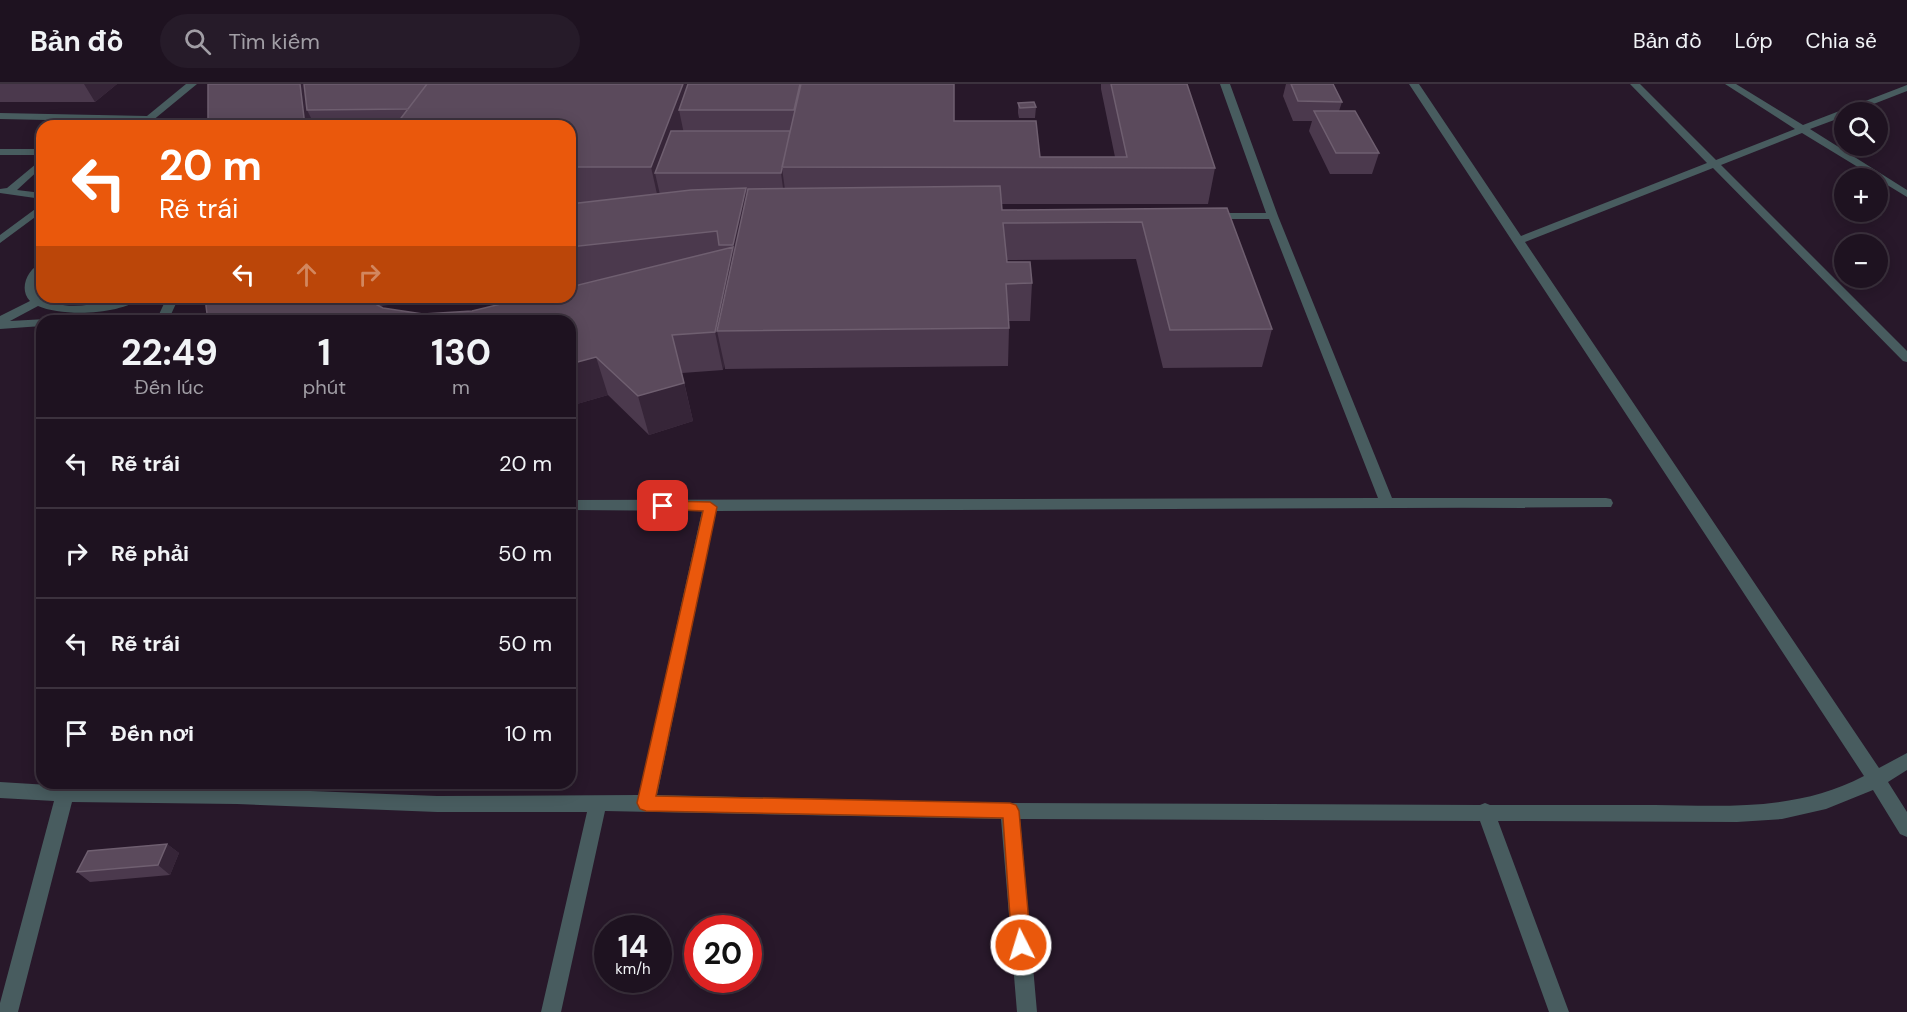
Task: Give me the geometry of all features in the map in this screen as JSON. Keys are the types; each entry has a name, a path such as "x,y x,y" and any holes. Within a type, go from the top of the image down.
{"street":[{"path":"0,116 93,116 149,119 192,84"},
{"path":"1225,84 1273,216 1387,502"},
{"path":"1414,84 1907,828"},
{"path":"1635,84 1907,358"},
{"path":"1730,84 1907,194"},
{"path":"1902,84 1907,87"},
{"path":"1517,241 1907,87"},
{"path":"89,120 93,116"},
{"path":"0,152 36,152"},
{"path":"5,191 36,167"},
{"path":"5,191 36,195"},
{"path":"0,240 36,212"},
{"path":"1202,216 1273,216"},
{"path":"36,272 29,286 32,297 36,300"},
{"path":"0,323 36,303"},
{"path":"40,303 66,310 92,309 114,303"},
{"path":"0,323 36,322"},
{"path":"576,505 710,507 1606,502"},
{"path":"646,803 710,507"},
{"path":"0,790 65,794 237,796 437,804 646,803 1010,811 1485,811 1737,814 1797,809 1841,796 1877,780 1907,761"},
{"path":"8,1012 65,794"},
{"path":"551,1012 598,803"},
{"path":"1010,811 1027,1012"},
{"path":"1485,811 1559,1012"}],"building":[{"path":"208,84 300,84 304,120 208,120"},
{"path":"304,84 427,84 408,109 307,110"},
{"path":"427,84 683,84 651,167 576,167 576,120 400,120"},
{"path":"688,84 800,84 794,110 679,110"},
{"path":"801,84 954,84 954,121 1036,121 1040,157 1127,157 1111,84 1187,84 1215,168 782,167"},
{"path":"1291,84 1333,84 1342,102 1298,101"},
{"path":"1034,102 1036,107 1020,108 1018,103"},
{"path":"1314,111 1355,111 1379,153 1336,153"},
{"path":"671,131 790,131 781,173 655,173"},
{"path":"1000,186 1002,210 1227,208 1272,329 1170,330 1142,222 1003,223 1007,262 1030,262 1032,283 1006,284 1009,328 717,331 748,189"},
{"path":"746,188 733,245 719,245 717,231 576,246 576,203 691,190"},
{"path":"733,247 715,332 672,335 684,383 638,396 596,357 576,362 576,315 207,315 206,306 206,303 373,303 383,308 423,314 472,311 505,303 576,303 576,286"},
{"path":"167,844 158,865 77,872 88,851"}],"route":[{"path":"663,506 710,507 646,803 1010,811 1021,945"}]}
